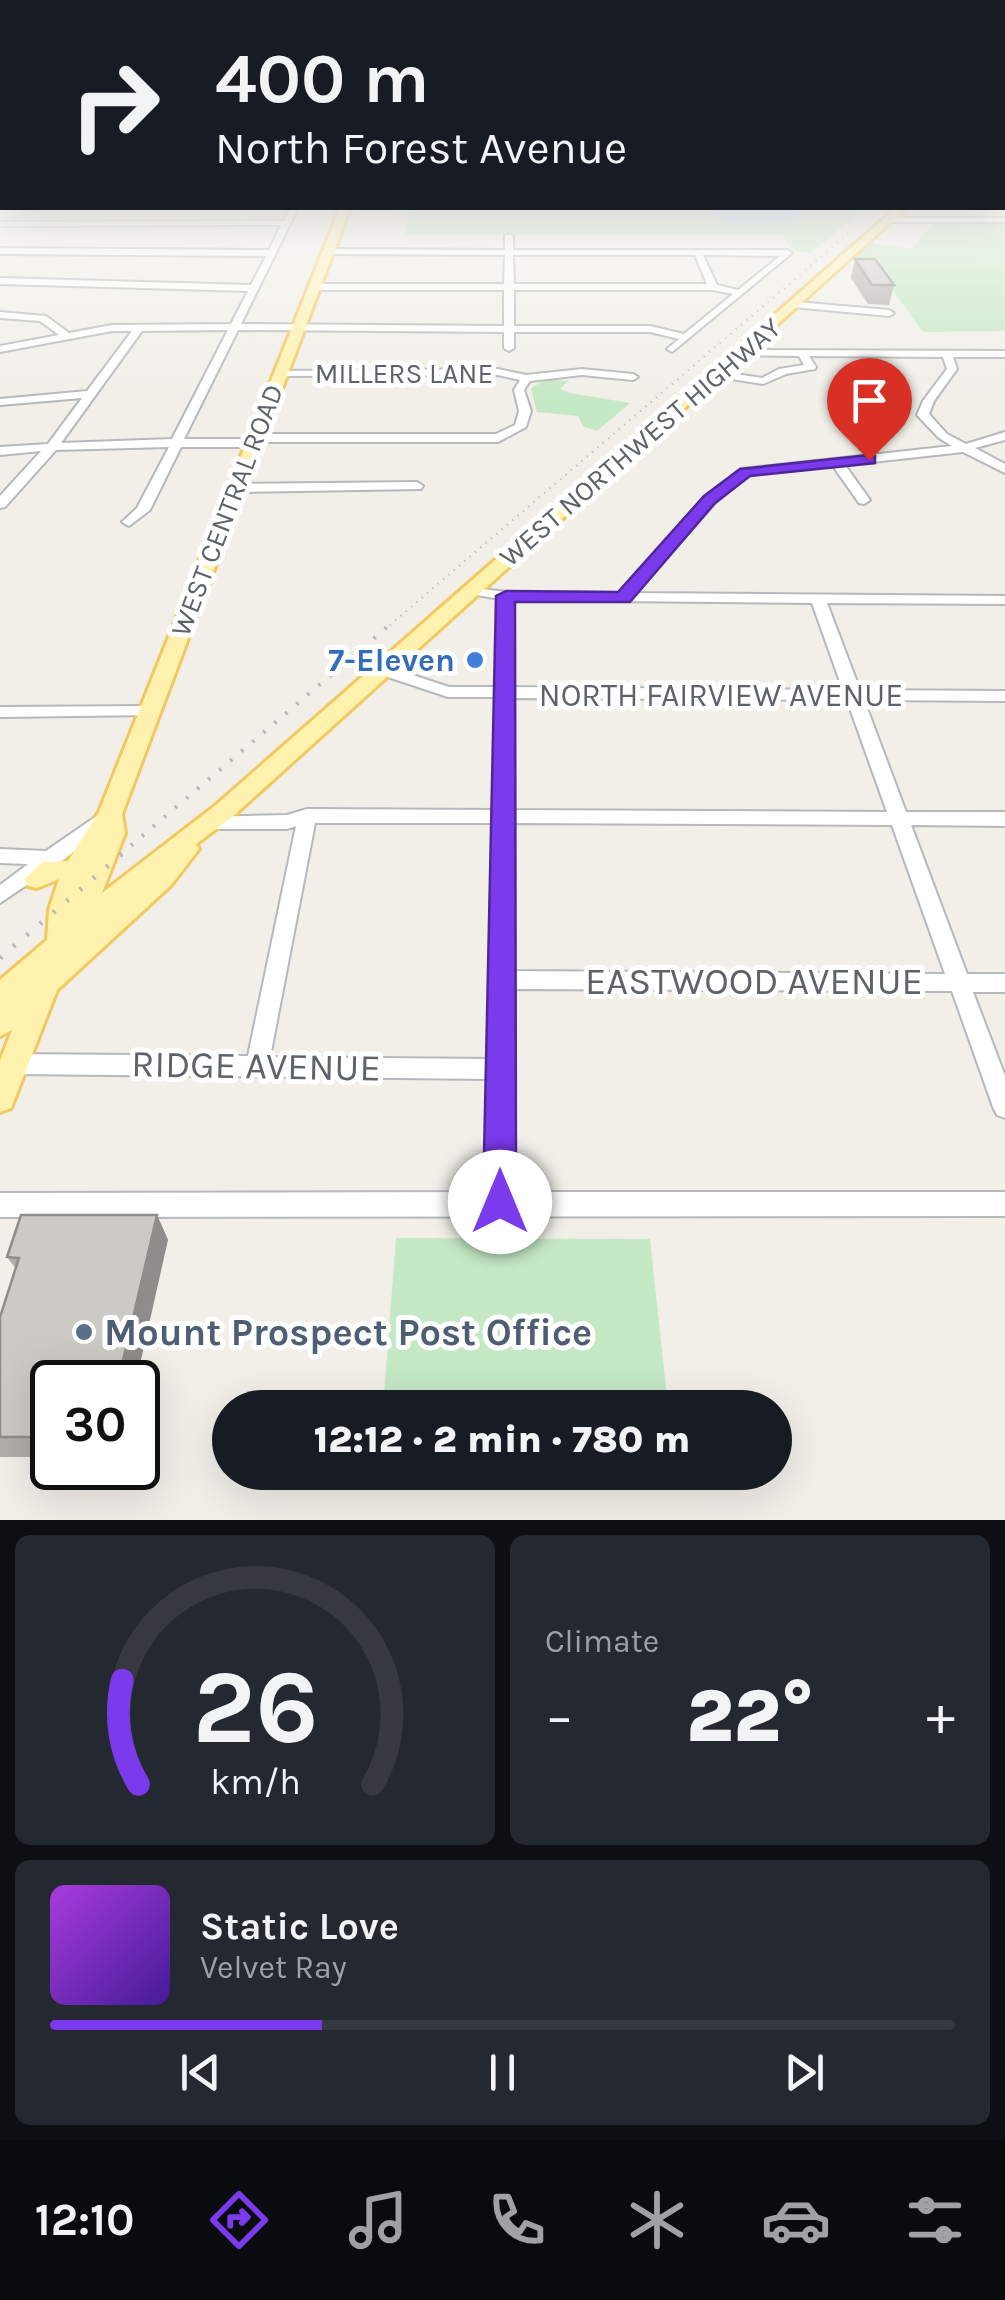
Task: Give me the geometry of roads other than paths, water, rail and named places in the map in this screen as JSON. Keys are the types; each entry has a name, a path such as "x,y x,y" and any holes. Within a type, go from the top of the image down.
{"main road":[{"name":"WEST CENTRAL ROAD","path":"0,1098 61,944 57,922 97,882 113,832 110,814 326,258"},
{"name":"WEST NORTHWEST HIGHWAY","path":"0,1024 162,878 218,816 847,258"},
{"name":"WEST NORTHWEST HIGHWAY","path":"0,997 61,944 97,882 218,816"},
{"path":"27,873 52,870 97,882"}],"street":[{"path":"128,522 143,510 268,258"},
{"path":"509,258 509,348"},
{"path":"700,258 714,287"},
{"path":"672,348 781,258"},
{"path":"0,281 253,288"},
{"path":"315,286 714,287 741,292"},
{"path":"796,305 889,314"},
{"path":"0,315 43,318 65,335"},
{"path":"0,349 65,335 139,328 650,329 685,336"},
{"path":"0,504 52,447 139,328"},
{"path":"742,352 1005,354"},
{"path":"717,374 768,380 783,370 811,367 802,353"},
{"path":"946,353 952,369 932,392 923,416 964,448 1005,469"},
{"name":"MILLERS LANE","path":"280,374 498,372 526,378 582,372 633,377"},
{"path":"0,451 255,440 498,438 515,432 524,418 519,390 526,378"},
{"path":"0,402 89,394"},
{"path":"623,598 729,482 746,472 964,448 1005,436"},
{"path":"837,463 864,500"},
{"path":"236,488 417,486"},
{"path":"471,590 506,596 1005,600"},
{"path":"500,1202 506,596"},
{"path":"819,600 1005,1107"},
{"name":"NORTH FAIRVIEW AVENUE","path":"382,670 440,692 1005,696"},
{"path":"0,712 149,710"},
{"path":"0,895 110,814"},
{"path":"218,816 287,822 306,816 1005,819"},
{"path":"257,1066 306,816"},
{"path":"0,856 27,873"},
{"path":"0,910 27,873"},
{"name":"EASTWOOD AVENUE","path":"503,980 1005,983"},
{"name":"RIDGE AVENUE","path":"14,1064 499,1069"},
{"path":"0,1205 1005,1204"}],"railway":[{"path":"390,625 820,258"},
{"path":"120,855 393,622"},
{"path":"0,958 123,853"}],"place":[{"name":"7-Eleven","path":"475,660"},
{"name":"Mount Prospect Post Office","path":"84,1332"}]}
